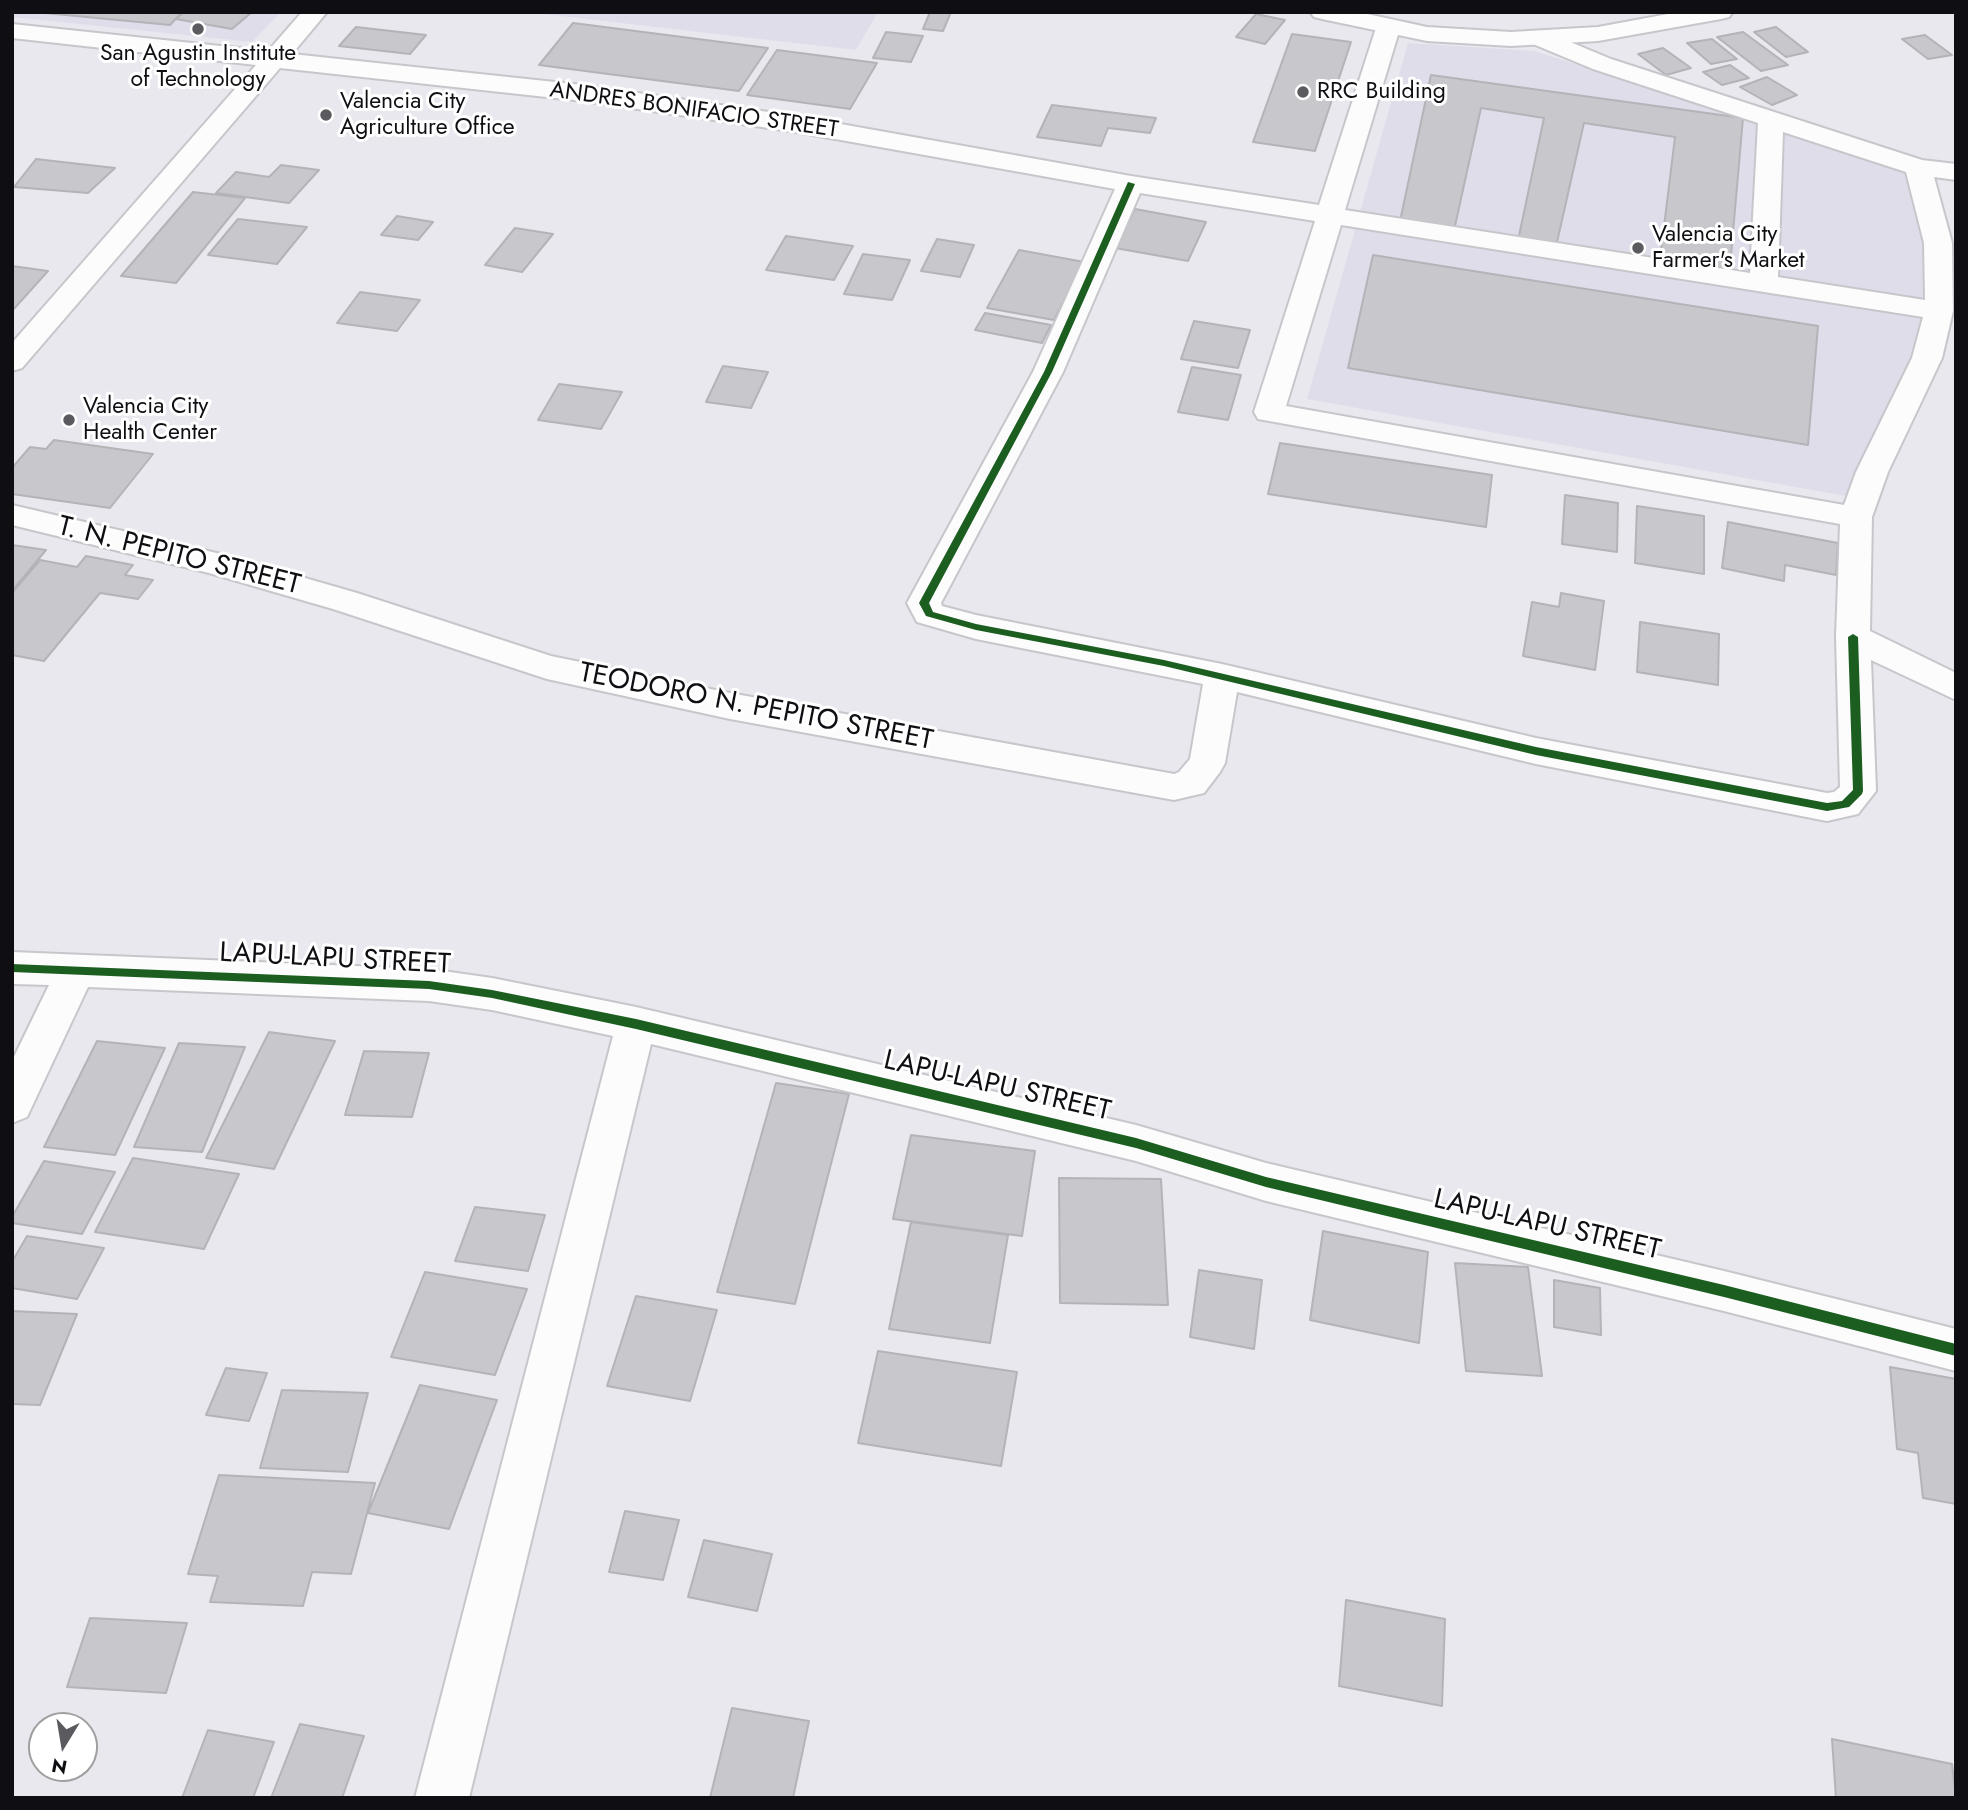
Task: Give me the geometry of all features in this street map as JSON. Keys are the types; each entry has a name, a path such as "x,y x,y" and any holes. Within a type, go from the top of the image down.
{"street":[{"path":"12,362 315,12"},
{"path":"1322,12 1388,27 1474,38 1542,39 1598,34 1711,13"},
{"path":"1388,27 1269,412 1856,517"},
{"name":"ANDRES BONIFACIO STREET","path":"12,32 583,93 796,124 1131,184 1939,311"},
{"path":"1542,39 1602,64 1918,167 1956,172"},
{"path":"1764,284 1771,118"},
{"path":"1131,184 1048,372 924,603 925,610 935,617 976,628 1222,676 1536,751 1827,807 1845,804 1858,791 1853,637 1856,517 1872,472 1927,358 1939,311 1938,243 1918,167"},
{"name":"T. N. PEPITO STREET","path":"12,515 214,562 345,601"},
{"name":"TEODORO N. PEPITO STREET","path":"345,601 547,667 658,692 1174,787 1191,783 1207,763 1222,676"},
{"path":"1853,637 1956,688"},
{"name":"LAPU-LAPU STREET","path":"12,968 429,985 492,994 636,1024 1136,1143 1266,1182 1956,1350"},
{"path":"12,1105 76,971"},
{"path":"442,1798 636,1024"}],"shaded area":[{"name":"San Agustin Institute of Technology","path":"12,12 281,12 252,42 12,17"},
{"path":"525,12 878,12 856,50"},
{"name":"Valencia City Farmer's Market","path":"1408,43 1534,51 1763,122 1907,171 1923,224 1930,272 1928,317 1913,357 1845,496 1307,399"}],"building":[{"path":"34,12 182,12 170,25"},
{"path":"184,12 252,12 232,29 176,19"},
{"path":"930,12 951,12 943,31 923,29"},
{"path":"1256,14 1285,20 1265,44 1236,37"},
{"path":"573,23 768,48 739,91 539,65"},
{"path":"356,27 426,35 410,54 339,46"},
{"path":"1776,27 1808,52 1786,57 1754,32"},
{"path":"886,32 923,36 911,62 873,58"},
{"path":"1743,32 1788,65 1761,71 1717,37"},
{"name":"RRC Building","path":"1292,34 1351,42 1315,151 1253,142"},
{"path":"1925,35 1952,55 1928,59 1902,39"},
{"path":"1712,39 1737,59 1711,64 1687,43"},
{"path":"1663,48 1691,68 1666,75 1638,54"},
{"path":"777,50 877,63 850,109 747,95"},
{"path":"1730,65 1749,78 1722,85 1703,72"},
{"path":"1431,75 1743,118 1729,278 1659,267 1675,137 1584,123 1555,251 1517,245 1544,118 1481,108 1453,235 1399,226"},
{"path":"1767,77 1797,95 1772,105 1740,87"},
{"path":"1052,105 1156,118 1150,133 1108,128 1101,146 1037,137"},
{"path":"36,159 115,168 88,193 14,187"},
{"path":"281,165 319,170 289,203 216,193 236,172 269,177"},
{"path":"193,192 245,198 176,283 121,276"},
{"path":"1135,209 1206,222 1188,261 1115,248"},
{"path":"397,216 433,222 418,240 381,235"},
{"path":"238,219 307,227 277,264 208,255"},
{"path":"515,228 553,234 522,272 485,265"},
{"path":"786,236 853,246 834,280 766,270"},
{"path":"937,239 974,245 960,277 921,271"},
{"path":"1019,250 1084,262 1054,320 987,308"},
{"path":"863,254 910,260 892,300 844,294"},
{"path":"1373,255 1818,326 1808,445 1348,368"},
{"path":"12,266 48,271 12,311"},
{"path":"360,292 420,300 397,331 337,323"},
{"path":"985,313 1051,325 1042,343 975,330"},
{"path":"1194,321 1250,330 1238,368 1181,359"},
{"path":"723,366 768,372 751,408 706,402"},
{"path":"1192,367 1241,375 1228,420 1178,412"},
{"path":"559,384 622,392 601,429 538,420"},
{"path":"54,440 153,454 110,508 12,494 12,468 30,447 46,449"},
{"path":"1280,443 1492,475 1486,527 1268,494"},
{"path":"1565,495 1618,503 1617,552 1562,544"},
{"path":"1637,506 1704,516 1704,574 1635,563"},
{"path":"1728,522 1838,543 1836,575 1785,565 1784,581 1722,568"},
{"path":"12,545 46,550 12,591"},
{"path":"86,556 133,565 125,575 153,580 138,599 100,593 44,661 12,655 12,593 40,560 77,567"},
{"path":"1561,593 1604,601 1595,670 1523,656 1532,602 1559,607"},
{"path":"1640,622 1719,634 1718,685 1637,672"},
{"path":"269,1032 335,1041 274,1169 206,1158"},
{"path":"97,1041 165,1048 115,1155 44,1147"},
{"path":"179,1043 245,1047 202,1152 134,1147"},
{"path":"364,1051 429,1053 412,1117 345,1115"},
{"path":"776,1083 849,1094 795,1304 717,1292"},
{"path":"911,1135 1035,1151 1022,1236 893,1219"},
{"path":"133,1158 239,1174 204,1249 95,1232"},
{"path":"44,1161 115,1172 82,1234 12,1223 12,1217"},
{"path":"1059,1178 1161,1179 1168,1305 1060,1303"},
{"path":"475,1207 545,1215 528,1271 455,1261"},
{"path":"911,1222 1008,1235 990,1343 889,1329"},
{"path":"1323,1231 1428,1252 1419,1343 1310,1320"},
{"path":"27,1236 104,1248 77,1299 12,1288 12,1262"},
{"path":"1455,1263 1528,1267 1542,1376 1466,1371"},
{"path":"1199,1270 1262,1280 1254,1349 1190,1337"},
{"path":"425,1272 527,1289 495,1375 391,1357"},
{"path":"1554,1280 1600,1288 1601,1335 1554,1327"},
{"path":"636,1296 717,1310 690,1401 607,1386"},
{"path":"12,1311 77,1314 40,1405 12,1404"},
{"path":"878,1351 1017,1372 1001,1466 858,1443"},
{"path":"1890,1367 1956,1379 1956,1504 1923,1498 1918,1453 1897,1449"},
{"path":"226,1368 267,1373 249,1421 206,1415"},
{"path":"420,1385 497,1400 449,1529 368,1513"},
{"path":"282,1390 368,1393 348,1472 260,1468"},
{"path":"219,1475 375,1483 351,1574 312,1572 303,1606 210,1602 218,1576 188,1574"},
{"path":"625,1511 679,1520 663,1580 609,1572"},
{"path":"704,1540 772,1554 757,1611 688,1597"},
{"path":"1346,1600 1445,1619 1442,1706 1339,1686"},
{"path":"90,1618 187,1623 166,1693 67,1687"},
{"path":"732,1708 809,1721 793,1798 710,1798"},
{"path":"300,1724 364,1736 342,1798 271,1798"},
{"path":"208,1730 274,1742 253,1798 182,1798"},
{"path":"1832,1739 1952,1764 1956,1798 1836,1798"}],"cycle path":[{"path":"1131,184 1048,372 924,603 929,614 976,627 1164,663 1536,751 1827,807 1845,804 1858,791 1853,637"},
{"path":"12,968 429,985 492,994 636,1024 1136,1143 1266,1182 1724,1291 1956,1350"}],"place":[{"name":"San Agustin Institute of Technology","path":"198,29"},
{"name":"RRC Building","path":"1303,92"},
{"name":"Valencia City Agriculture Office","path":"326,115"},
{"name":"Valencia City Farmer's Market","path":"1638,248"},
{"name":"Valencia City Health Center","path":"69,420"}]}
